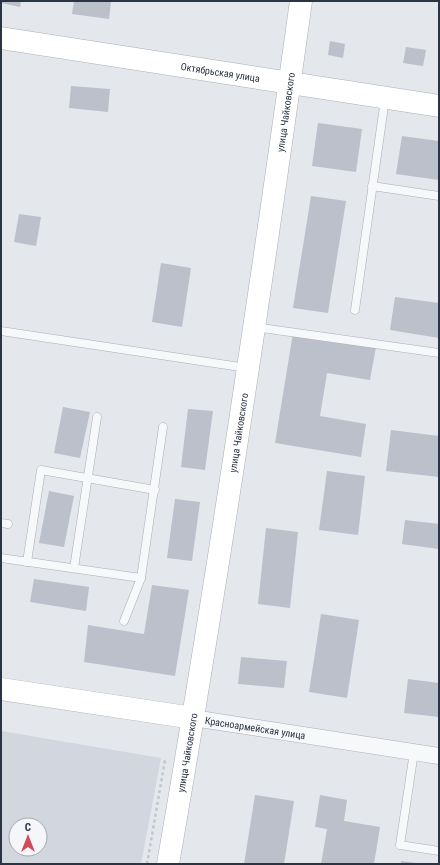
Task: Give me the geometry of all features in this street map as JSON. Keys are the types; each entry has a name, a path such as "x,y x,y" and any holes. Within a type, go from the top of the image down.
{"main road":[{"name":"улица Чайковского","path":"168,864 193,718 254,327 301,1"},
{"name":"Октябрьская улица","path":"1,38 439,106"},
{"name":"Красноармейская улица","path":"1,689 193,718"}],"street":[{"name":"Красноармейская улица","path":"193,718 439,756"}],"lane":[{"path":"355,310 385,98"},
{"path":"372,186 439,196"},
{"path":"254,327 439,353"},
{"path":"1,331 247,368"},
{"path":"74,568 97,417"},
{"path":"124,621 141,578 163,427"},
{"path":"27,562 41,470 155,490"},
{"path":"1,558 141,578"},
{"path":"414,752 400,845 439,851"}],"path":[{"path":"147,864 164,760"}],"shaded area":[{"path":"1,731 161,758 141,864 1,864"}],"building":[{"path":"1,1 21,1 20,7 1,3"},
{"path":"74,1 111,1 109,19 72,14"},
{"path":"330,41 345,44 343,58 328,55"},
{"path":"406,47 426,50 423,66 403,63"},
{"path":"71,86 110,89 108,112 69,108"},
{"path":"318,123 362,129 356,172 312,166"},
{"path":"402,136 439,141 439,180 396,174"},
{"path":"311,196 346,201 328,313 293,308"},
{"path":"19,214 41,217 36,246 14,242"},
{"path":"161,263 191,268 182,327 152,322"},
{"path":"395,297 439,303 439,338 390,330"},
{"path":"293,333 376,347 370,380 327,373 320,416 366,424 361,457 275,443"},
{"path":"63,407 90,412 80,458 54,453"},
{"path":"188,409 213,411 205,470 181,467"},
{"path":"391,430 439,436 439,477 386,471"},
{"path":"327,471 365,476 358,535 319,530"},
{"path":"49,491 74,496 64,547 39,543"},
{"path":"175,499 200,502 192,561 167,558"},
{"path":"405,520 439,524 439,549 402,544"},
{"path":"266,528 298,532 290,608 258,604"},
{"path":"34,579 89,587 86,611 30,602"},
{"path":"152,585 189,590 175,676 84,662 88,625 144,634"},
{"path":"321,614 359,620 347,698 309,692"},
{"path":"241,657 287,661 284,688 238,684"},
{"path":"408,679 439,683 439,717 404,713"},
{"path":"255,795 294,801 284,864 244,864"},
{"path":"320,795 347,800 344,821 380,827 374,864 321,864 327,829 315,827"},
{"path":"401,861 417,863 417,864 401,864"}]}
